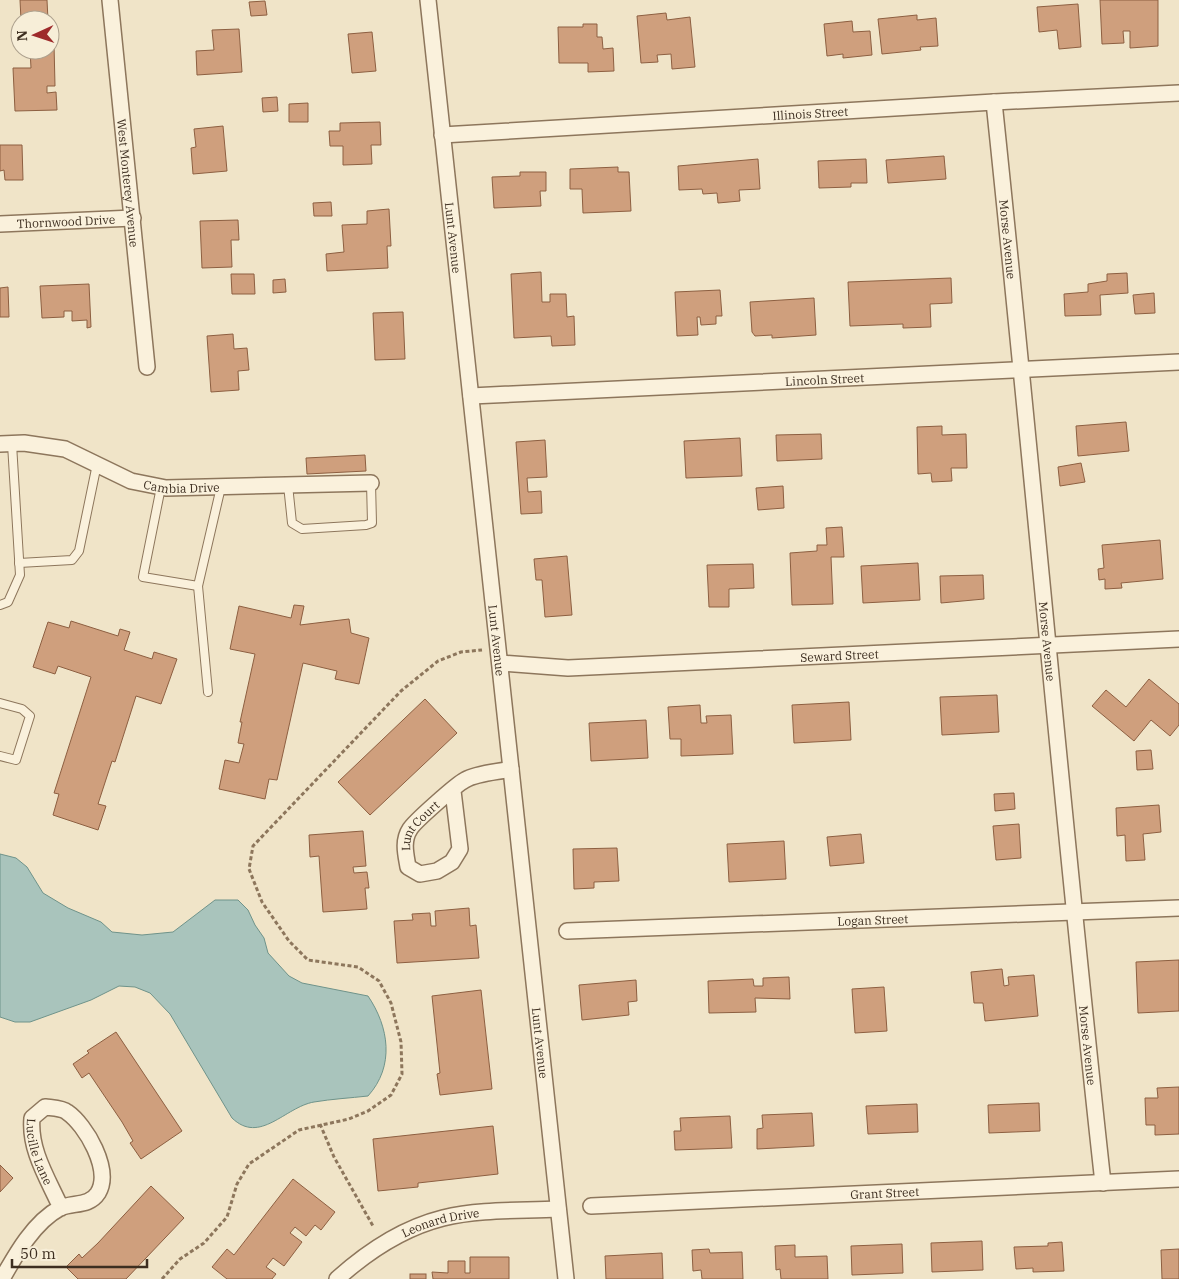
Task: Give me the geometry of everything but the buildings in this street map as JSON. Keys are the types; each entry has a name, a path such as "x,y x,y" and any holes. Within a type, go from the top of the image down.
{"street":[{"name":"West Monterey Avenue","path":"110,0 147,367"},
{"name":"Lunt Avenue","path":"428,0 566,1279"},
{"name":"Illinois Street","path":"442,135 994,102 1179,93"},
{"name":"Morse Avenue","path":"994,102 1049,645 1073,912 1103,1183"},
{"name":"Thornwood Drive","path":"0,224 133,218"},
{"name":"Lincoln Street","path":"471,396 1179,362"},
{"name":"Cambia Drive","path":"6,444 24,443 65,449 131,481 161,487 371,483"},
{"name":"Seward Street","path":"500,663 568,668 1179,638"},
{"name":"Lunt Court","path":"452,791 460,849 452,862 437,871 420,874 408,868 405,845 410,829 452,791 466,779 511,769"},
{"name":"Logan Street","path":"567,930 1179,908"},
{"name":"Lucille Lane","path":"2,1279 14,1259 43,1221 61,1208 87,1203 98,1192 102,1169 83,1126 66,1110 45,1107 32,1118 31,1134 37,1154 61,1208"},
{"name":"Grant Street","path":"591,1206 1179,1179"},
{"name":"Leonard Drive","path":"337,1279 360,1258 394,1238 442,1219 474,1213 558,1208"}],"lane":[{"path":"0,605 8,602 20,575 6,444"},
{"path":"19,563 72,560 79,552 97,464"},
{"path":"288,485 292,523 302,529 372,523 371,483"},
{"path":"208,692 198,586 220,486"},
{"path":"161,487 143,577 198,586"},
{"path":"0,703 22,709 30,716 16,760 0,756"}],"path":[{"path":"162,1279 180,1259 204,1243 227,1217 237,1184 249,1164 299,1130 348,1119 368,1111 391,1095 402,1074 401,1042 391,1003 379,981 358,968 308,960 289,941 262,902 249,869 253,846 401,692 438,661 462,652 483,650"},
{"path":"320,1124 334,1157 373,1226"}],"water":[{"path":"0,854 16,858 27,867 43,893 68,908 101,922 112,932 142,935 173,932 215,900 238,900 248,910 264,938 268,953 289,976 302,983 368,996 381,1020 386,1046 382,1072 377,1084 368,1096 334,1099 303,1105 273,1122 253,1128 242,1125 232,1118 170,1014 150,993 135,987 119,986 91,1000 30,1022 15,1022 0,1017"}]}
